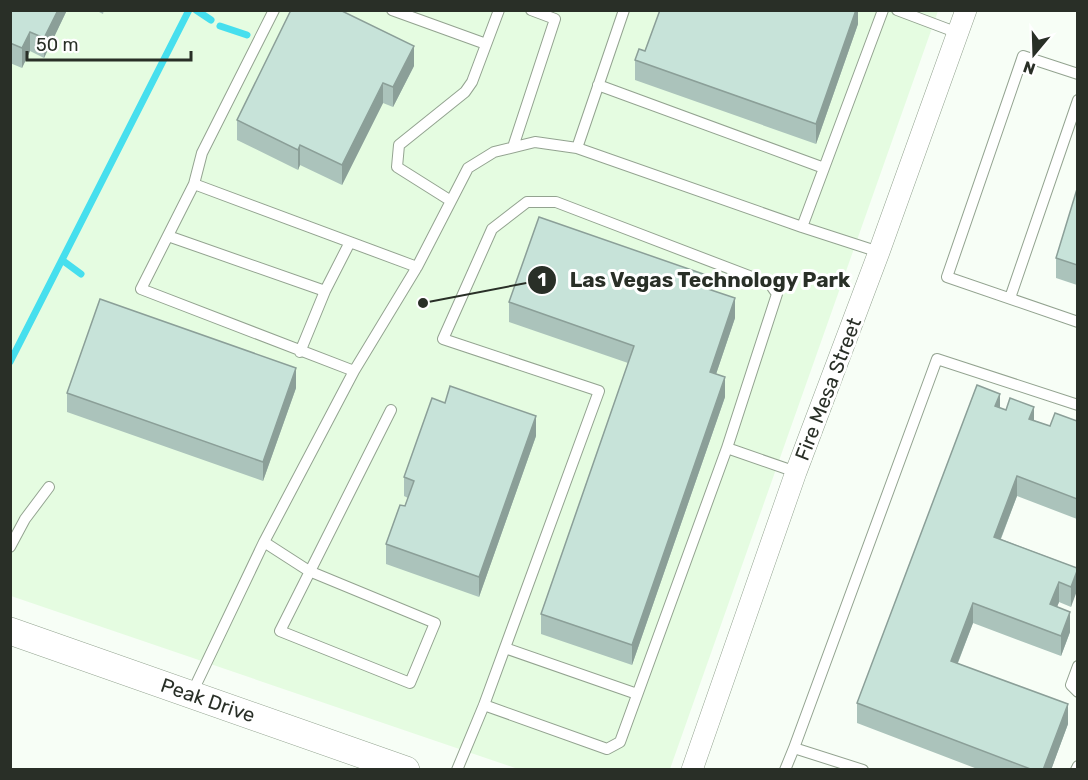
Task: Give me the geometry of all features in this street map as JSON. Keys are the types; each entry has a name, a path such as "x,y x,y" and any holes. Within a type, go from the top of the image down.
{"street":[{"name":"Fire Mesa Street","path":"692,770 796,472 879,252 966,10"},
{"name":"Peak Drive","path":"10,631 406,770"}],"lane":[{"path":"274,10 202,153 194,184 141,289 354,371"},
{"path":"392,10 486,44"},
{"path":"451,201 397,167 399,145 465,92 472,82 499,10"},
{"path":"513,147 557,15 531,10"},
{"path":"577,148 624,10"},
{"path":"802,227 883,10"},
{"path":"897,10 958,33"},
{"path":"1077,74 1023,56 946,278 1077,322"},
{"path":"598,85 824,168"},
{"path":"1010,298 1077,100"},
{"path":"191,695 264,542 354,371 417,267 468,168 494,152 535,142 577,148 879,252"},
{"path":"194,184 417,267"},
{"path":"457,770 484,705 599,391 443,339 492,229 527,202 556,202 770,284 777,294 727,448 620,742 607,749 484,705"},
{"path":"168,236 325,291"},
{"path":"300,352 325,291 350,242"},
{"path":"785,770 937,359 1077,405"},
{"path":"264,542 309,571 435,623 410,683 280,631 309,571 391,410"},
{"path":"727,448 796,472"},
{"path":"10,547 25,519 49,487"},
{"path":"505,648 637,694"},
{"path":"1077,666 1071,685 1077,692"},
{"path":"794,747 863,770"}],"shaded area":[{"path":"11,11 938,11 670,769 518,769 11,596"}],"building":[{"path":"10,10 58,10 44,38 30,32 22,48 10,43"},
{"path":"291,10 340,10 414,46 393,87 383,83 342,165 300,145 298,150 237,120"},
{"path":"660,10 856,10 816,124 635,60 639,49 645,51"},
{"path":"1077,189 1077,265 1056,258"},
{"path":"539,217 709,276 705,288 735,298 710,372 725,377 632,645 541,614 634,346 509,302"},
{"path":"100,299 296,368 263,462 67,393"},
{"path":"977,385 1000,394 995,406 1006,410 1010,398 1034,407 1029,419 1050,426 1055,413 1077,421 1077,499 1017,476 994,537 1077,568 1071,587 1059,582 1050,604 1070,612 1061,636 973,603 951,661 1068,704 1043,770 1033,770 857,703"},
{"path":"450,386 536,416 479,577 386,544 400,505 405,506 414,481 404,477 432,398 445,403"}],"waterway":[{"path":"10,362 189,10"},
{"path":"196,10 211,20"},
{"path":"220,26 247,35"},
{"path":"62,260 81,274"}],"place":[{"name":"Las Vegas Technology Park","path":"423,303"}]}
